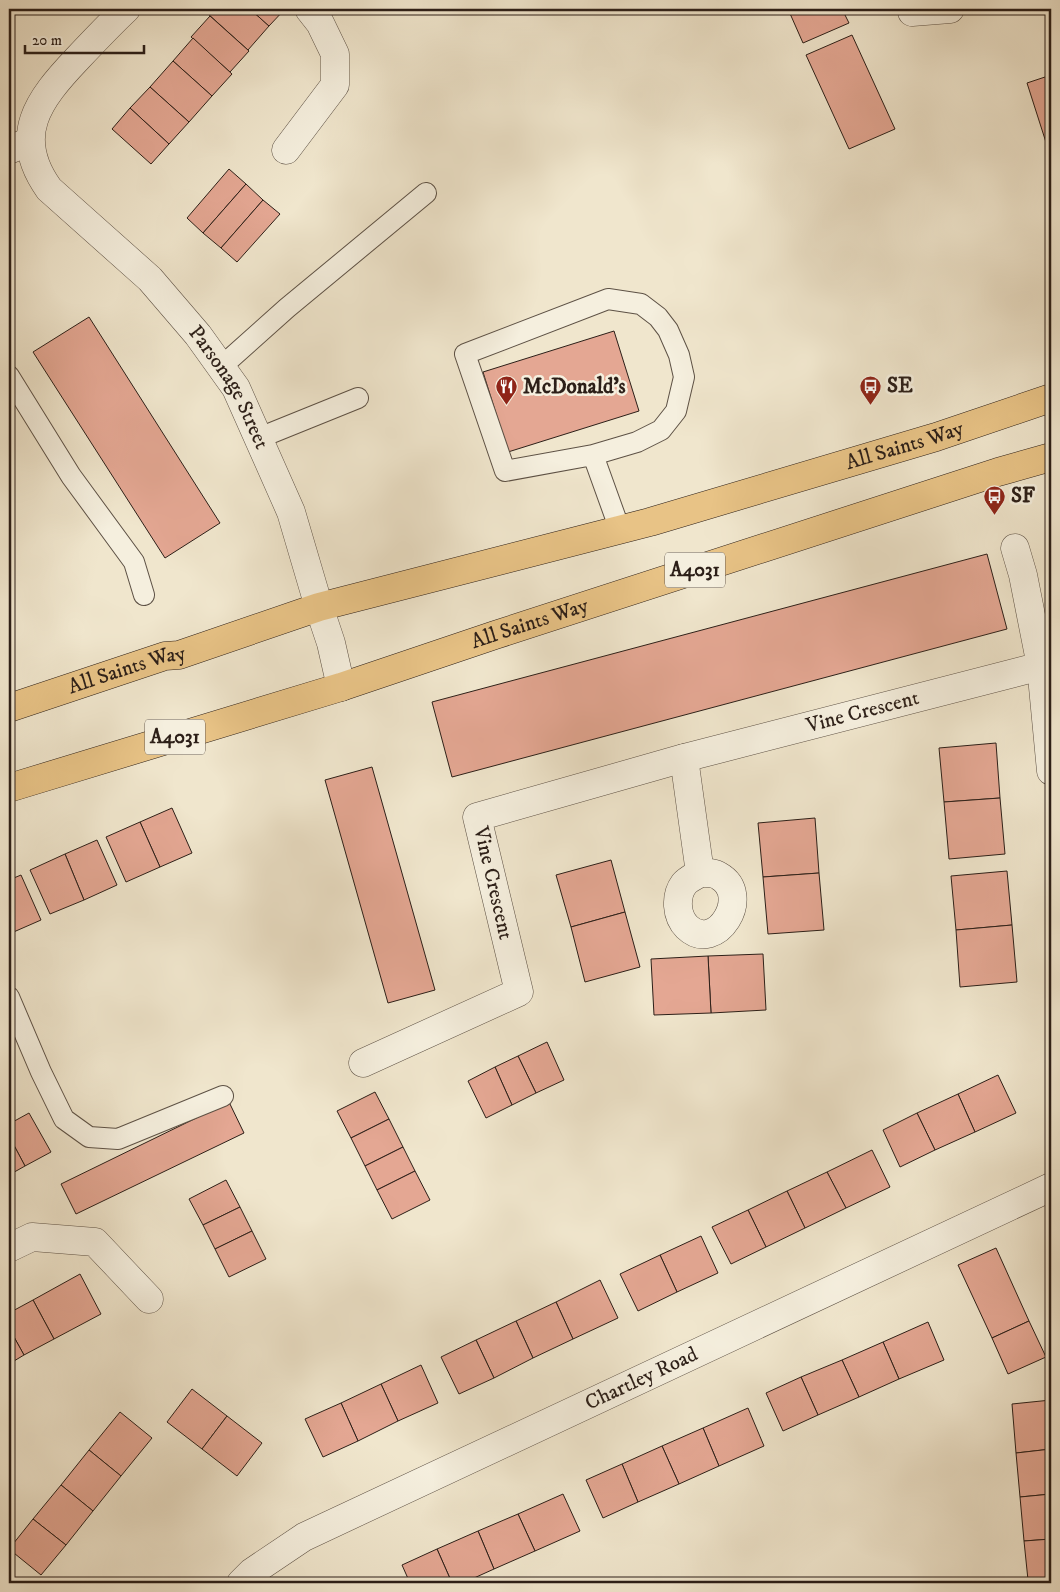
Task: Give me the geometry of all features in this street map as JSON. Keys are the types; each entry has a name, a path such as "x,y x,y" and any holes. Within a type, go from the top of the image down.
{"highway":[{"name":"All Saints Way","path":"9,708 165,656 180,655 319,607 620,530 936,437 1051,398"},
{"name":"All Saints Way","path":"9,788 341,687 495,635 998,472 1051,458"}],"street":[{"path":"20,146 44,97 56,81 126,9"},
{"path":"286,150 335,85 335,54 320,23 310,9"},
{"path":"911,10 950,9"},
{"name":"Parsonage Street","path":"20,146 34,160 40,177 50,189 150,279 198,335 236,388 291,512 331,643 341,687"},
{"path":"1015,548 1023,575 1041,666 1051,771"},
{"name":"Vine Crescent","path":"363,1063 519,992 477,817 684,758 1041,666"},
{"path":"684,758 700,873"},
{"name":"Chartley Road","path":"241,1583 252,1572 304,1538 1051,1187"},
{"path":"9,1248 32,1237 96,1242 149,1299"}],"lane":[{"path":"221,367 287,308 426,193"},
{"path":"608,299 641,304 658,317 668,330 679,355 684,378 676,411 661,430 637,442 593,455 505,472 465,354 608,299"},
{"path":"9,376 71,476 134,562 144,595"},
{"path":"259,438 358,398"},
{"path":"593,455 620,530"},
{"path":"9,997 41,1072 64,1119 89,1137 118,1139 223,1096"}],"building":[{"path":"212,9 250,9 269,26 248,50 207,13"},
{"path":"250,9 285,9 269,26"},
{"path":"788,9 842,9 849,23 803,43"},
{"path":"210,16 249,51 230,72 191,37"},
{"path":"852,35 895,129 849,149 806,55"},
{"path":"193,38 232,74 212,96 173,61"},
{"path":"173,61 212,96 189,122 150,87"},
{"path":"1051,75 1051,158 1027,83"},
{"path":"150,87 189,122 169,144 130,108"},
{"path":"130,108 169,144 151,164 112,129"},
{"path":"229,169 246,184 203,233 187,218"},
{"path":"246,184 263,200 221,248 203,233"},
{"path":"263,200 280,214 237,262 221,248"},
{"path":"89,317 220,523 165,558 33,352"},
{"path":"614,331 639,411 508,452 483,372"},
{"path":"987,554 1007,629 452,777 432,702"},
{"path":"996,743 1000,798 944,802 939,748"},
{"path":"372,767 435,990 388,1003 325,780"},
{"path":"1000,798 1005,854 949,859 944,802"},
{"path":"172,808 192,853 160,867 140,822"},
{"path":"815,818 819,873 763,877 758,823"},
{"path":"140,822 160,867 126,882 106,837"},
{"path":"97,840 117,885 84,900 65,854"},
{"path":"65,854 84,900 50,914 30,870"},
{"path":"611,860 625,912 571,927 556,875"},
{"path":"1007,871 1012,925 956,930 951,876"},
{"path":"819,873 824,930 768,934 763,877"},
{"path":"21,875 41,920 9,934 9,880"},
{"path":"625,912 640,967 585,982 571,927"},
{"path":"1012,925 1017,982 960,987 956,930"},
{"path":"763,954 766,1010 711,1013 708,956"},
{"path":"708,956 711,1013 654,1015 651,959"},
{"path":"547,1042 564,1080 536,1093 518,1056"},
{"path":"518,1056 536,1093 512,1105 495,1067"},
{"path":"495,1067 512,1105 486,1118 468,1081"},
{"path":"998,1075 1016,1113 975,1132 958,1094"},
{"path":"375,1092 389,1119 351,1138 337,1111"},
{"path":"958,1094 975,1132 935,1150 917,1113"},
{"path":"229,1102 244,1133 76,1214 61,1184"},
{"path":"29,1113 51,1152 25,1166 9,1136 9,1124"},
{"path":"917,1113 935,1150 900,1167 883,1130"},
{"path":"389,1119 403,1147 365,1166 351,1138"},
{"path":"9,1136 25,1166 9,1175"},
{"path":"403,1147 415,1171 377,1190 365,1166"},
{"path":"872,1150 890,1187 846,1208 827,1172"},
{"path":"415,1171 430,1200 392,1219 377,1190"},
{"path":"827,1172 846,1208 805,1228 787,1191"},
{"path":"226,1180 240,1207 203,1225 189,1199"},
{"path":"787,1191 805,1228 766,1247 748,1210"},
{"path":"240,1207 252,1231 215,1249 203,1225"},
{"path":"748,1210 766,1247 731,1264 712,1227"},
{"path":"252,1231 266,1259 229,1277 215,1249"},
{"path":"701,1236 718,1273 677,1292 660,1255"},
{"path":"996,1248 1029,1321 992,1338 958,1265"},
{"path":"660,1255 677,1292 638,1311 620,1274"},
{"path":"80,1274 101,1314 54,1339 33,1300"},
{"path":"600,1280 618,1318 573,1339 556,1302"},
{"path":"33,1300 54,1339 24,1355 9,1328 9,1313"},
{"path":"556,1302 573,1339 533,1358 516,1321"},
{"path":"516,1321 533,1358 494,1378 476,1340"},
{"path":"1029,1321 1046,1357 1008,1374 992,1338"},
{"path":"928,1322 944,1360 899,1379 883,1342"},
{"path":"9,1328 24,1355 9,1364"},
{"path":"476,1340 494,1378 459,1394 441,1357"},
{"path":"883,1342 899,1379 859,1397 842,1360"},
{"path":"842,1360 859,1397 818,1415 801,1377"},
{"path":"421,1365 438,1403 398,1421 381,1384"},
{"path":"801,1377 818,1415 783,1431 766,1393"},
{"path":"381,1384 398,1421 358,1441 341,1403"},
{"path":"192,1389 227,1416 202,1449 167,1422"},
{"path":"1051,1400 1051,1449 1016,1453 1012,1404"},
{"path":"341,1403 358,1441 323,1457 305,1419"},
{"path":"748,1408 764,1446 719,1466 703,1428"},
{"path":"120,1412 152,1438 121,1476 89,1450"},
{"path":"227,1416 262,1443 237,1476 202,1449"},
{"path":"703,1428 719,1466 679,1484 662,1446"},
{"path":"662,1446 679,1484 638,1502 622,1464"},
{"path":"1051,1449 1051,1494 1020,1497 1016,1453"},
{"path":"89,1450 121,1476 93,1511 61,1485"},
{"path":"622,1464 638,1502 603,1518 586,1480"},
{"path":"61,1485 93,1511 66,1545 33,1519"},
{"path":"563,1494 580,1531 535,1551 518,1514"},
{"path":"1051,1494 1051,1539 1024,1541 1020,1497"},
{"path":"518,1514 535,1551 494,1569 478,1531"},
{"path":"33,1519 66,1545 41,1575 9,1549"},
{"path":"478,1531 494,1569 463,1583 452,1583 437,1549"},
{"path":"1051,1539 1051,1578 1028,1580 1024,1541"},
{"path":"437,1549 452,1583 410,1583 402,1565"}],"place":[{"name":"SE","path":"871,405"},
{"name":"McDonald's","path":"507,406"},
{"name":"SF","path":"995,515"}]}
